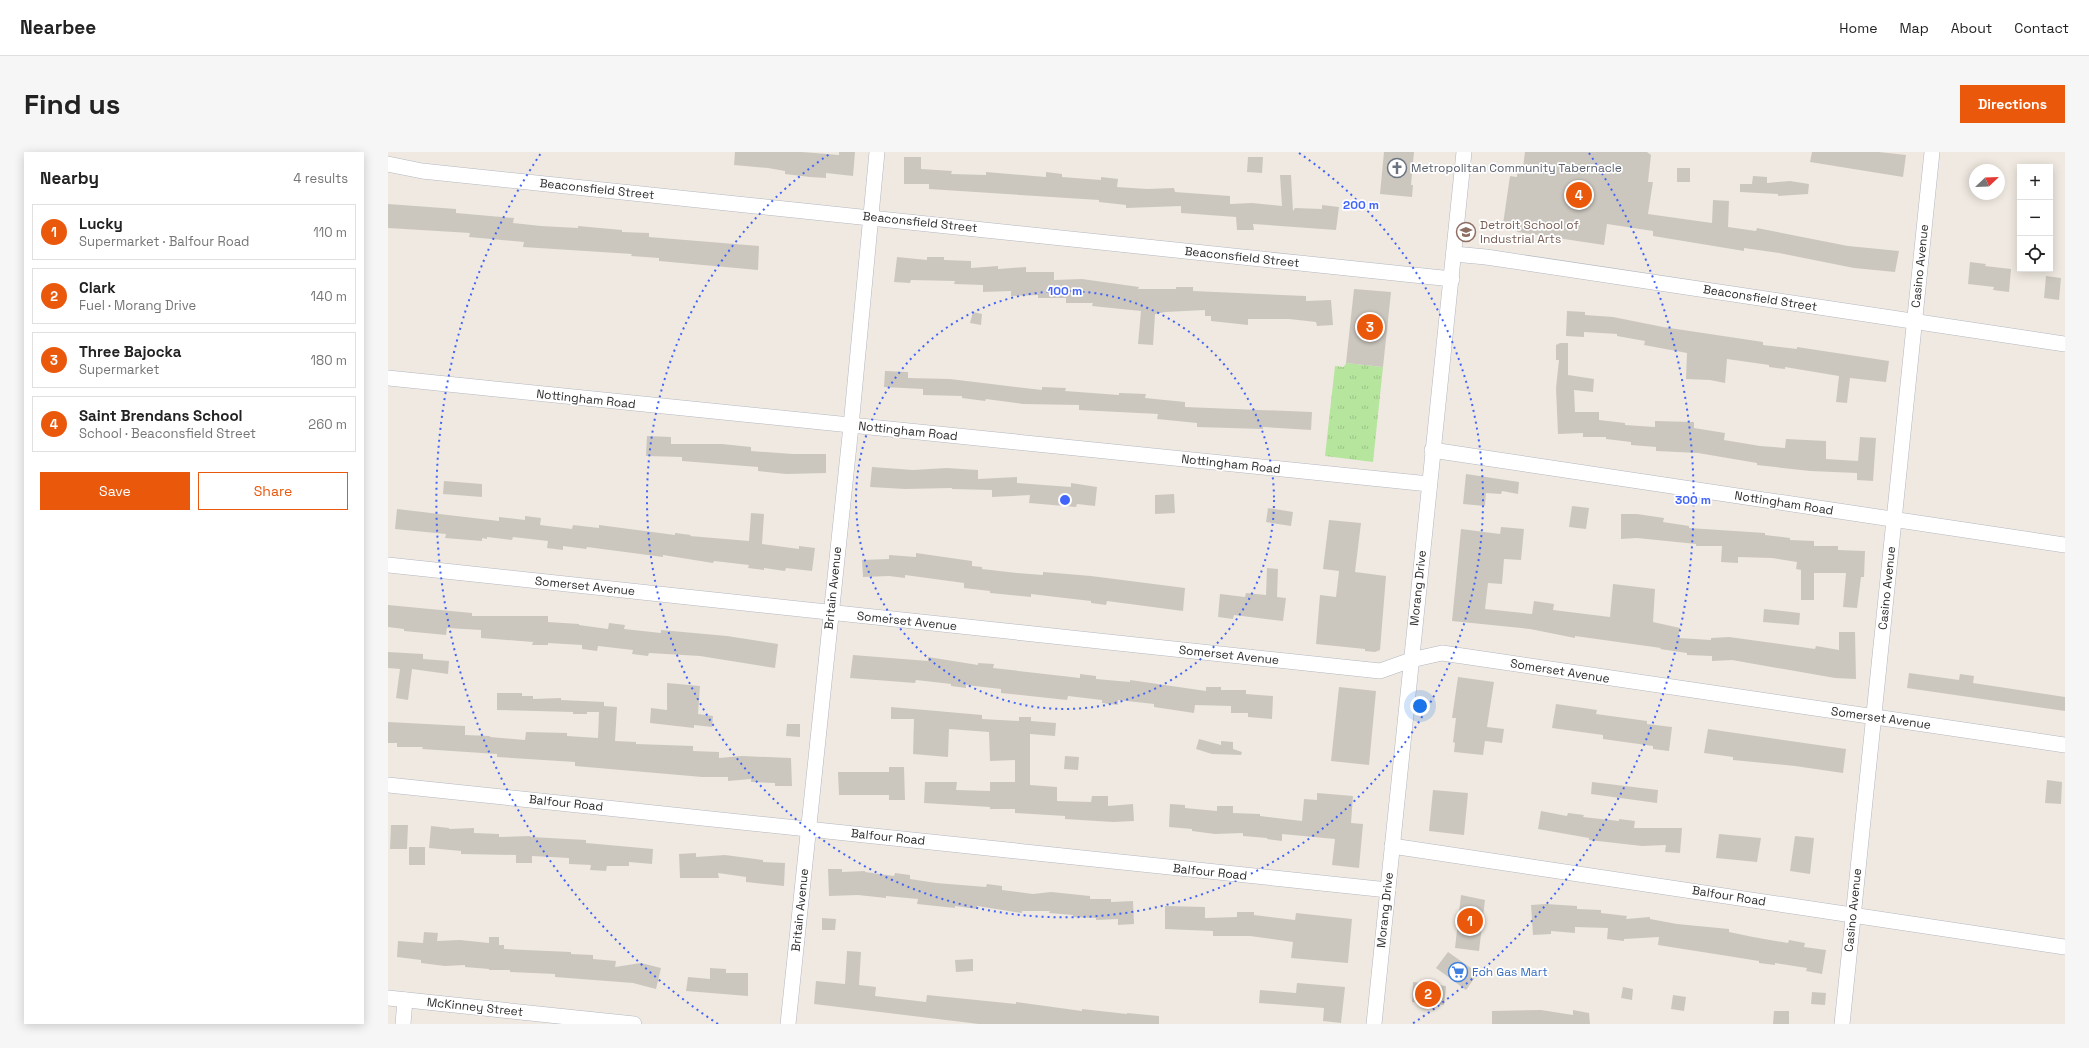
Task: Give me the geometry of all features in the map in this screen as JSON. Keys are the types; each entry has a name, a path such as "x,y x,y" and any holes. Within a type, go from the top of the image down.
{"street":[{"name":"Britain Avenue","path":"788,1024 830,613 851,426 877,152"},
{"name":"Morang Drive","path":"1374,1024 1432,450 1452,278 1464,152"},
{"name":"Casino Avenue","path":"1842,1024 1932,152"},
{"name":"Beaconsfield Street","path":"388,164 422,171 1452,278"},
{"name":"Beaconsfield Street","path":"1454,254 1486,257 2065,344"},
{"name":"Nottingham Road","path":"388,378 1429,484"},
{"name":"Nottingham Road","path":"1432,450 2065,545"},
{"name":"Somerset Avenue","path":"388,565 1380,671 1411,660 1442,653 2065,745"},
{"name":"Balfour Road","path":"388,785 1388,890"},
{"name":"Balfour Road","path":"1392,846 2065,947"},
{"name":"McKinney Street","path":"388,998 596,1022 634,1024"},
{"path":"403,1024 406,1000"}],"green space":[{"path":"1346,363 1383,367 1373,462 1325,456 1335,366 1344,367"}],"building":[{"path":"735,152 802,152 839,155 839,152 855,152 853,176 826,173 826,178 810,177 785,174 785,171 768,168 734,165"},
{"name":"Metropolitan Community Tabernacle","path":"1384,152 1414,152 1411,185 1413,185 1412,197 1380,194"},
{"path":"1525,152 1647,152 1651,155 1648,182 1653,182 1648,214 1712,223 1713,200 1729,201 1728,227 1756,231 1757,228 1848,246 1899,251 1895,272 1854,268 1779,253 1744,248 1744,251 1653,236 1653,231 1607,224 1604,245 1517,232 1518,226 1503,224 1510,176 1517,177 1518,166 1523,167"},
{"path":"1812,152 1879,152 1906,155 1903,177 1810,162"},
{"path":"904,157 921,157 921,169 952,171 951,174 986,175 986,172 1046,177 1046,172 1062,174 1062,177 1101,180 1101,177 1118,179 1117,187 1147,189 1174,188 1175,192 1230,196 1230,204 1252,203 1282,206 1280,175 1291,175 1293,211 1295,208 1322,209 1322,205 1339,207 1336,230 1253,224 1254,230 1237,230 1236,217 1181,213 1181,206 1126,208 1126,205 1099,202 1099,200 929,189 929,184 904,184"},
{"path":"1248,157 1263,157 1262,173 1247,172"},
{"path":"1677,168 1690,168 1690,182 1677,182"},
{"path":"1753,176 1767,177 1767,183 1790,181 1809,184 1808,194 1778,196 1778,194 1740,192 1740,184 1752,184"},
{"path":"388,204 456,209 456,213 514,218 513,223 622,230 622,232 649,233 649,237 759,246 758,270 659,261 659,258 631,256 632,254 523,247 524,242 469,237 470,233 388,228"},
{"path":"897,257 927,260 927,257 944,257 944,260 971,261 971,268 998,266 998,269 1026,267 1026,272 1054,272 1054,280 1082,279 1139,287 1138,289 1176,289 1176,287 1193,287 1193,291 1306,296 1306,301 1331,300 1333,325 1317,326 1316,322 1289,319 1248,319 1248,325 1211,321 1211,316 1205,316 1205,310 1165,312 1155,314 1153,345 1138,344 1141,311 1092,306 1093,303 1066,303 1066,298 1038,298 1038,295 1011,296 1011,291 983,292 983,285 954,284 955,281 911,280 910,283 894,282"},
{"path":"1970,262 1986,264 1985,266 2011,269 2009,292 1993,290 1994,287 1968,284"},
{"path":"2046,276 2061,278 2059,300 2044,298"},
{"path":"1354,289 1391,292 1383,367 1346,363"},
{"path":"1567,311 1585,312 1585,315 1613,317 1663,327 1763,342 1763,345 1797,349 1797,347 1889,361 1886,382 1850,378 1847,403 1836,402 1839,376 1785,367 1785,369 1769,367 1769,365 1727,359 1725,383 1710,380 1686,379 1687,353 1644,345 1645,341 1617,336 1617,334 1584,332 1584,337 1566,336"},
{"path":"973,312 982,314 981,325 970,323"},
{"path":"1560,343 1568,343 1568,375 1594,379 1593,392 1574,390 1575,412 1599,412 1599,420 1625,423 1625,425 1655,427 1655,421 1694,422 1694,428 1725,433 1724,440 1760,446 1785,448 1786,439 1826,441 1826,459 1858,461 1860,437 1876,438 1873,481 1857,480 1857,473 1810,471 1757,465 1757,463 1698,453 1656,451 1656,447 1631,445 1631,442 1606,439 1606,437 1583,437 1583,433 1558,434 1556,388 1559,360 1556,360 1556,345"},
{"path":"885,371 908,372 908,378 950,379 1042,390 1042,387 1066,388 1065,391 1119,395 1119,393 1146,394 1145,398 1185,402 1185,407 1312,412 1311,430 1263,427 1263,429 1197,427 1197,423 1157,419 1158,414 1079,410 1079,405 1023,404 986,399 985,401 962,398 962,396 923,395 923,389 884,387"},
{"path":"647,436 671,437 671,444 722,444 751,447 751,451 793,454 826,454 826,473 786,474 758,471 758,467 682,461 682,457 646,456"},
{"path":"872,467 913,470 947,468 978,470 978,479 1017,477 1017,483 1071,487 1071,483 1097,487 1095,506 1077,504 1076,507 1029,503 1030,495 992,497 992,490 870,487"},
{"path":"1466,474 1519,482 1518,494 1502,491 1501,494 1486,493 1485,506 1463,504"},
{"path":"444,481 482,484 482,497 443,494"},
{"path":"1174,494 1175,513 1155,514 1155,495"},
{"path":"1572,506 1589,508 1586,529 1569,527"},
{"path":"1268,508 1293,512 1291,526 1266,522"},
{"path":"397,509 499,521 499,517 525,520 525,516 541,518 540,525 572,529 573,525 599,528 599,525 675,535 675,533 691,535 690,536 749,541 751,513 764,514 762,544 799,549 799,546 815,548 812,571 786,568 785,571 764,568 764,570 748,568 749,565 714,561 713,563 663,555 663,557 587,547 586,549 563,546 563,550 547,548 548,541 513,537 512,540 487,537 487,539 482,538 482,541 445,538 446,534 395,529"},
{"path":"1621,514 1637,514 1664,518 1663,522 1689,526 1689,528 1765,533 1765,535 1790,538 1790,540 1814,541 1814,546 1838,546 1838,550 1865,551 1864,577 1861,577 1857,608 1843,607 1846,573 1814,573 1814,600 1801,600 1801,570 1796,569 1797,562 1772,558 1738,557 1738,563 1721,562 1722,546 1696,546 1696,544 1637,538 1621,539"},
{"path":"1329,520 1361,523 1355,572 1386,576 1380,650 1375,652 1365,651 1365,649 1316,644 1320,595 1336,597 1339,571 1323,569"},
{"path":"1501,527 1524,529 1521,560 1504,559 1502,584 1488,583 1485,609 1532,614 1534,601 1554,604 1553,610 1610,617 1613,584 1655,589 1653,622 1680,628 1678,638 1711,640 1711,638 1729,637 1815,649 1816,646 1839,650 1839,632 1855,632 1856,679 1835,678 1732,660 1712,661 1712,656 1687,655 1687,653 1660,649 1661,648 1575,636 1575,638 1530,629 1452,621 1461,529 1500,534"},
{"path":"916,553 972,561 972,566 982,567 982,569 1043,575 1043,572 1091,576 1185,588 1183,611 1107,601 1106,605 1091,603 1091,601 1031,594 1031,597 990,593 990,591 964,588 964,583 905,575 905,578 889,576 863,577 862,560 889,559 889,555 916,557"},
{"path":"1267,568 1278,569 1277,597 1286,598 1283,621 1234,615 1233,619 1218,617 1220,594 1245,597 1246,593 1266,595"},
{"path":"388,605 472,613 472,616 548,616 548,622 579,624 608,629 609,623 625,625 624,629 661,633 661,630 727,636 778,644 775,668 700,656 649,653 648,656 632,654 633,650 598,646 597,651 582,649 582,645 548,643 548,645 532,645 533,642 481,638 481,630 447,628 446,635 404,631 404,629 388,627"},
{"path":"1764,609 1800,613 1799,625 1763,622"},
{"path":"388,652 423,654 423,659 449,661 448,674 412,669 408,700 396,698 400,669 388,668"},
{"path":"853,655 928,661 928,657 978,665 978,663 994,664 993,668 1080,678 1080,674 1096,676 1096,679 1130,682 1130,680 1206,691 1206,687 1221,687 1221,690 1246,690 1246,694 1273,696 1272,719 1248,717 1248,713 1231,713 1231,706 1195,705 1194,713 1154,707 1154,704 1118,700 1118,705 1102,703 1102,700 1068,696 1067,700 1001,693 1001,689 966,685 966,688 951,686 951,684 916,680 915,683 850,678"},
{"path":"1909,673 1959,680 1960,674 1974,676 1973,683 2065,697 2065,711 1907,688"},
{"path":"1458,677 1494,682 1487,727 1504,729 1502,743 1485,741 1483,755 1454,752 1455,743 1453,742 1456,718 1452,718"},
{"path":"667,683 700,686 698,714 713,716 712,727 694,725 694,728 650,723 651,708 667,710"},
{"path":"1339,687 1376,691 1369,765 1331,761"},
{"path":"497,693 522,693 522,696 533,696 533,699 561,698 561,700 604,702 604,706 617,707 615,741 636,742 636,744 693,746 693,751 719,752 719,758 742,756 791,758 792,786 775,786 775,783 751,782 751,779 728,781 728,777 702,777 575,766 575,762 497,757 497,754 422,749 423,747 397,747 397,743 388,743 388,722 465,726 465,735 525,740 526,732 567,733 567,736 598,738 599,712 573,714 573,712 497,710"},
{"path":"1556,704 1597,710 1596,714 1647,721 1647,724 1672,727 1669,751 1653,749 1653,746 1603,739 1603,735 1552,728"},
{"path":"891,707 982,715 982,719 1019,721 1019,717 1031,717 1031,721 1056,723 1055,736 1030,734 1030,785 1057,787 1057,801 1091,802 1092,796 1108,796 1108,806 1133,804 1134,821 1113,822 1065,819 1065,816 1015,813 1015,809 990,809 990,807 924,803 925,782 957,782 956,790 990,791 990,782 1015,782 1015,760 990,761 989,732 949,729 948,757 913,754 914,719 891,719"},
{"path":"787,724 800,724 800,737 786,736"},
{"path":"1708,729 1846,749 1843,773 1795,766 1733,760 1733,757 1704,753"},
{"path":"1199,739 1221,745 1221,741 1233,742 1233,749 1242,752 1241,755 1212,754 1196,749"},
{"path":"1065,756 1079,757 1078,770 1064,769"},
{"path":"889,767 904,767 905,800 889,800 889,795 839,795 838,772 889,772"},
{"path":"2047,780 2062,782 2061,804 2045,803"},
{"path":"1592,782 1658,790 1657,803 1591,794"},
{"path":"1433,790 1468,793 1464,835 1429,831"},
{"path":"1317,793 1353,796 1351,823 1363,824 1359,868 1332,865 1335,839 1282,834 1282,841 1243,836 1243,833 1215,834 1192,831 1192,829 1169,827 1170,804 1185,805 1185,808 1217,811 1217,806 1233,806 1233,813 1260,814 1260,816 1302,821 1304,799 1317,800"},
{"path":"1541,811 1567,816 1568,813 1584,815 1583,817 1619,821 1619,819 1635,821 1634,828 1682,828 1680,853 1665,852 1666,845 1642,846 1589,840 1589,838 1538,829"},
{"path":"391,825 408,825 407,849 390,849"},
{"path":"431,826 449,829 474,828 474,833 499,834 499,837 530,836 586,840 586,843 653,849 652,864 629,862 629,866 607,866 606,871 590,870 591,865 569,864 569,858 532,856 532,863 516,863 516,855 461,854 461,851 429,848"},
{"path":"1719,834 1761,838 1757,862 1716,858"},
{"path":"1795,836 1814,838 1810,874 1790,871"},
{"path":"409,847 425,847 425,865 409,865"},
{"path":"696,853 696,857 725,855 763,860 763,862 785,863 784,886 746,882 746,877 718,873 719,878 680,878 679,854"},
{"path":"828,869 842,869 842,872 865,871 894,876 895,873 910,875 910,879 936,883 986,887 987,884 1002,886 1002,890 1033,894 1051,892 1090,896 1090,899 1111,899 1111,902 1133,901 1134,924 1118,925 1118,919 1096,920 1096,918 1073,917 1073,915 1049,913 1050,911 1022,911 1022,913 977,906 977,909 917,904 918,899 886,896 886,898 858,895 829,896"},
{"path":"1461,895 1485,900 1479,951 1455,948"},
{"path":"1546,904 1577,906 1577,909 1601,910 1601,913 1627,916 1626,919 1650,917 1650,919 1677,924 1729,929 1729,932 1788,943 1789,940 1805,943 1804,947 1826,950 1822,974 1806,971 1807,968 1775,963 1775,965 1759,963 1759,961 1658,945 1659,937 1624,939 1624,941 1607,939 1608,928 1575,927 1575,933 1551,931 1551,934 1533,935 1531,905"},
{"path":"1165,906 1205,907 1205,918 1237,917 1237,912 1254,912 1254,915 1295,920 1296,913 1352,919 1348,963 1291,958 1293,942 1250,936 1213,936 1213,931 1165,929"},
{"path":"822,918 836,919 835,930 822,930"},
{"path":"424,932 438,933 437,941 460,940 489,943 489,937 499,937 499,945 504,945 504,949 571,952 571,954 593,955 593,959 616,961 615,967 641,963 661,968 656,989 633,983 555,977 555,974 510,972 510,970 489,970 465,967 465,965 445,966 421,963 421,960 397,957 398,941 423,943"},
{"path":"847,951 861,952 859,985 876,987 875,996 926,1002 927,995 1016,1004 1016,1002 1082,1011 1082,1009 1159,1016 1159,1024 979,1024 814,1004 816,981 845,984"},
{"path":"1448,952 1478,973 1466,990 1436,968"},
{"path":"973,959 973,971 956,972 955,960"},
{"path":"710,968 726,969 726,973 748,973 748,996 686,991 688,977 710,979"},
{"path":"1413,982 1446,986 1444,1005 1412,1002"},
{"path":"1297,983 1345,987 1341,1023 1323,1021 1324,1008 1259,1003 1260,990 1296,993"},
{"path":"1623,987 1633,989 1632,1000 1621,998"},
{"path":"1812,992 1826,993 1825,1005 1811,1004"},
{"path":"1673,995 1686,997 1684,1011 1671,1009"},
{"path":"1541,1010 1573,1015 1573,1010 1589,1013 1590,1024 1492,1024 1492,1011"},
{"path":"1774,1011 1789,1011 1789,1024 1773,1024"}],"place":[{"name":"Metropolitan Community Tabernacle","path":"1397,168"},
{"name":"Saint Brendans School","path":"1579,195"},
{"name":"Detroit School of Industrial Arts","path":"1466,232"},
{"name":"Three Bajocka","path":"1370,327"},
{"name":"Lucky","path":"1470,921"},
{"name":"Foh Gas Mart","path":"1458,972"},
{"name":"Clark","path":"1428,994"}]}
